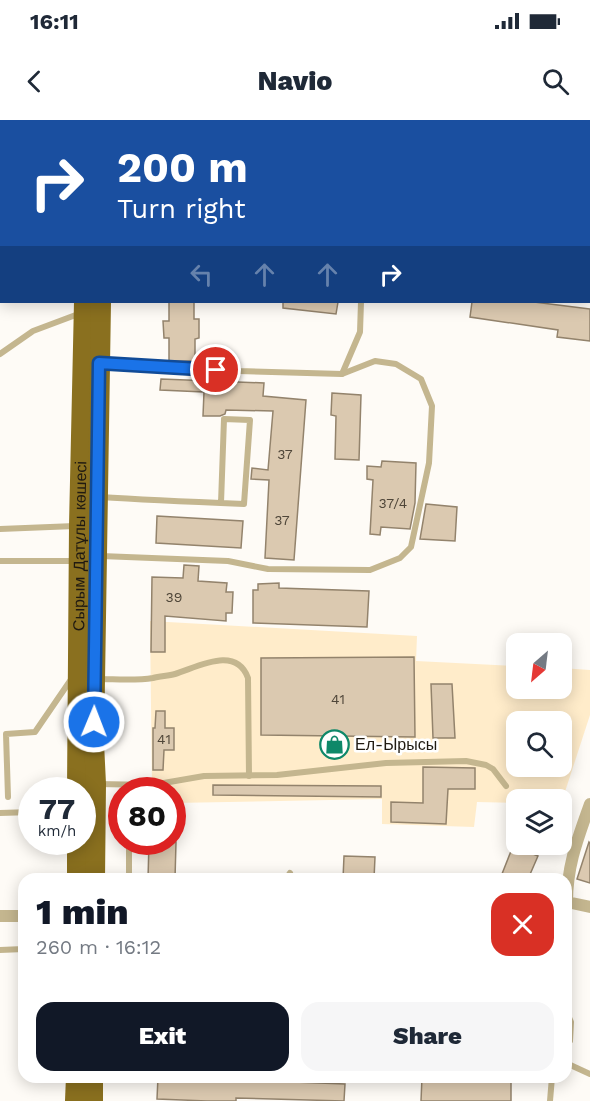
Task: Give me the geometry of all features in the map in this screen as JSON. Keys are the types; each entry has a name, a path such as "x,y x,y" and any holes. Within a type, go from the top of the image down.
{"highway":[{"name":"Сырым Датұлы көшесі","path":"85,777 94,742 87,675 88,559 98,497 99,363 90,305"},
{"name":"Сырым Датұлы көшесі","path":"88,559 79,526 90,305"},
{"path":"77,855 77,873"},
{"name":"Сырым Датұлы көшесі","path":"92,855 94,873"},
{"path":"75,1083 75,1101"},
{"path":"93,1083 93,1101"}],"street":[{"path":"568,873 577,839 590,804"},
{"path":"572,904 590,908"},
{"path":"0,916 18,916"}],"lane":[{"path":"342,374 360,332 361,303"},
{"path":"0,354 33,331 90,305"},
{"path":"0,561 88,559 228,561 268,569 370,570 400,558 411,547 427,473 432,406 421,379 396,364 375,361 342,374 99,363"},
{"path":"98,497 221,503 244,504 250,420 224,419 221,503"},
{"path":"0,529 79,526"},
{"path":"8,797 6,734 34,732 87,675 151,678 173,674 211,660 236,663 244,668 248,678 249,776"},
{"path":"96,786 152,785 204,776 277,775 386,763 466,761 486,765 506,786"},
{"path":"0,813 18,812"},
{"path":"129,855 129,873"},
{"path":"0,950 18,949"},
{"path":"572,1066 590,1074"},
{"path":"550,1101 552,1083"}],"shaded area":[{"name":"Ел-Ырысы","path":"150,621 417,636 416,661 506,666 506,699 572,699 572,669 590,670 590,715 572,770 572,711 506,711 506,777 570,777 566,789 506,789 506,803 477,802 474,827 382,824 382,799 186,803 186,777 152,777"}],"building":[{"path":"169,303 194,303 194,319 199,319 199,338 195,339 195,361 169,361 169,338 164,338 163,321 169,321"},
{"path":"283,303 338,303 336,314 283,308"},
{"path":"472,303 542,303 590,309 590,341 557,337 558,330 470,317"},
{"path":"161,379 264,383 263,396 306,400 294,560 265,558 269,480 251,479 252,468 268,470 273,411 226,410 225,414 220,416 203,416 204,392 160,390"},
{"path":"332,393 361,395 359,460 335,459 336,416 331,415"},
{"path":"382,461 416,463 415,503 410,529 381,527 380,535 370,534 373,480 367,479 367,466 381,467"},
{"path":"426,504 457,507 455,541 420,539"},
{"path":"157,516 243,521 241,548 156,543"},
{"path":"184,565 199,566 198,581 227,583 226,592 233,592 232,613 226,613 226,621 165,616 165,652 151,652 152,577 183,578"},
{"path":"279,583 279,588 369,591 367,627 253,623 253,590 258,590 258,584"},
{"path":"414,657 415,737 261,735 261,658"},
{"path":"431,684 452,684 455,738 433,738"},
{"path":"156,711 165,711 165,728 174,728 174,750 164,750 163,770 153,770 153,728 155,728"},
{"path":"423,767 475,768 475,789 448,789 446,824 391,822 391,802 423,803"},
{"path":"213,785 381,786 381,797 213,795"},
{"path":"590,843 590,883 577,879"},
{"path":"149,855 176,855 175,873 148,873"},
{"path":"509,855 536,855 538,856 531,873 502,873"},
{"path":"344,856 375,857 374,873 343,873"},
{"path":"158,1083 345,1084 344,1101 236,1098 236,1101 157,1099"},
{"path":"422,1083 511,1083 511,1101 421,1101"}],"place":[{"name":"Ел-Ырысы","path":"334,744"}],"route":[{"path":"94,722 99,363 216,370"}]}
